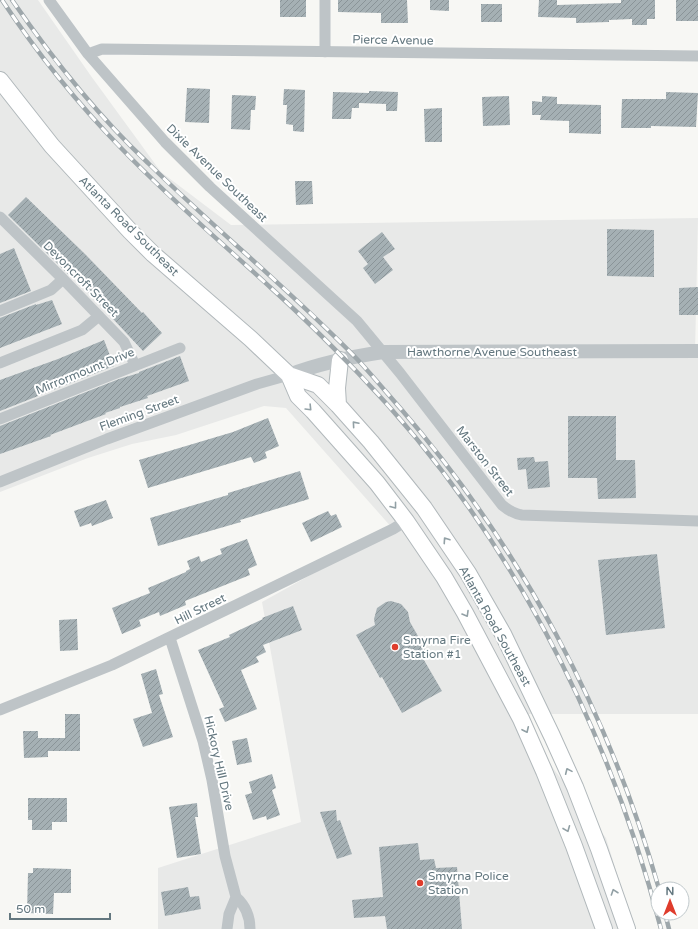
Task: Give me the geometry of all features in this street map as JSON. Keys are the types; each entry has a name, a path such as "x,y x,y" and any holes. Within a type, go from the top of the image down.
{"main road":[{"name":"Atlanta Road Southeast","path":"0,80 52,146 130,231 153,254 251,339 289,376 298,396 377,483 406,521 444,577 465,613 521,719 542,765 572,839 604,929"},
{"path":"338,405 337,388 340,360"},
{"name":"Atlanta Road Southeast","path":"289,376 318,385 338,405 376,448 440,530 468,573 493,616 529,686 575,787 600,849 627,929"}],"street":[{"name":"Dixie Avenue Southeast","path":"49,0 88,54 148,124 184,162 356,321 383,352"},
{"path":"325,0 325,52"},
{"name":"Pierce Avenue","path":"88,54 102,49 698,56"},
{"name":"Devoncroft Street","path":"0,217 124,342 135,365"},
{"path":"0,311 51,290 63,279"},
{"path":"0,363 82,330 99,316"},
{"name":"Mirrormount Drive","path":"0,419 180,348"},
{"name":"Hawthorne Avenue Southeast","path":"289,376 314,366 383,352 698,351"},
{"name":"Marston Street","path":"383,352 502,505 512,512 522,515 698,522"},
{"name":"Fleming Street","path":"0,482 107,439 257,384 289,376"},
{"name":"Hill Street","path":"0,710 112,665 170,638 393,529 406,521"},
{"name":"Hickory Hill Drive","path":"170,638 203,741 212,780 225,856 236,896 248,913 250,929"},
{"path":"227,929 229,914 236,896"}],"shaded area":[{"path":"0,0 38,0 161,172 231,225 698,218 695,353 698,353 698,714 512,714 606,838 634,929 158,929 158,868 301,822 262,602 393,529 286,408 264,406 176,435 132,444 88,458 0,492"}],"building":[{"path":"280,0 306,0 306,17 280,17"},
{"path":"338,0 407,0 408,23 381,23 381,13 338,12"},
{"path":"430,0 449,0 449,11 430,10"},
{"path":"539,0 557,0 557,5 621,3 621,0 655,0 655,19 647,19 647,25 632,25 632,19 609,20 609,22 576,23 576,18 538,17"},
{"path":"676,0 698,0 698,21 676,21"},
{"path":"481,4 502,4 502,22 481,22"},
{"path":"187,88 210,89 209,123 185,122"},
{"path":"284,89 305,90 304,132 293,131 293,125 286,124 287,105 283,105"},
{"path":"369,91 398,92 397,111 386,111 386,104 359,103 359,108 352,108 351,119 332,119 333,92 369,93"},
{"path":"666,92 698,93 696,127 651,126 651,128 621,128 622,99 666,99"},
{"path":"232,95 256,96 255,110 251,110 250,130 231,129"},
{"path":"509,96 510,125 483,126 482,97"},
{"path":"542,96 557,97 557,104 601,105 601,134 569,133 569,121 540,120 541,115 532,115 532,101 542,102"},
{"path":"442,108 442,142 425,142 424,109"},
{"path":"295,181 312,181 313,204 296,205"},
{"path":"26,197 85,254 142,313 143,312 162,333 143,351 73,276 71,277 8,215"},
{"path":"607,229 654,230 654,277 607,276"},
{"path":"382,232 395,249 383,257 393,270 375,284 363,268 368,264 358,251"},
{"path":"14,248 31,291 0,303 0,254"},
{"path":"698,287 698,315 679,315 679,288"},
{"path":"52,300 62,324 0,348 0,318 36,304"},
{"path":"104,340 114,366 0,411 0,380 58,359"},
{"path":"180,356 189,381 147,396 148,398 120,407 105,413 106,414 50,435 51,436 0,454 0,426"},
{"path":"568,416 616,416 616,460 635,460 636,498 598,499 597,478 568,478"},
{"path":"268,418 279,446 265,452 267,458 254,463 251,457 148,488 139,460 233,432"},
{"path":"534,457 535,462 548,461 550,487 528,489 526,469 518,470 517,458"},
{"path":"300,471 309,499 240,520 241,522 158,546 150,518 228,495 228,493"},
{"path":"106,500 113,518 92,526 91,523 80,527 74,511"},
{"path":"328,511 331,516 336,514 342,527 311,542 302,523"},
{"path":"247,539 257,565 248,569 250,575 185,601 186,605 160,616 159,612 139,620 141,626 122,634 112,608 150,593 148,588 186,572 190,569 187,561 199,556 201,562 222,554 220,549"},
{"path":"657,554 665,628 606,635 598,560"},
{"path":"391,601 401,604 408,612 410,622 427,652 421,655 442,691 402,713 356,635 375,625 374,619 377,608 386,602"},
{"path":"293,606 302,630 263,645 266,652 256,657 259,662 241,670 257,709 225,722 219,709 224,707 198,650 230,637 229,635 263,619 262,618"},
{"path":"77,619 78,650 60,651 59,620"},
{"path":"156,669 163,694 159,695 173,737 143,747 133,719 152,713 141,674"},
{"path":"65,714 80,714 80,751 48,751 48,757 24,758 23,731 38,731 38,738 65,738"},
{"path":"247,738 252,762 237,765 232,741"},
{"path":"272,774 276,788 272,790 280,815 267,820 266,816 253,820 245,795 252,793 249,782"},
{"path":"28,798 67,798 67,822 52,822 52,830 32,830 32,820 28,820"},
{"path":"197,803 198,817 195,817 201,854 177,858 169,807"},
{"path":"336,810 337,821 340,820 352,854 337,859 320,812"},
{"name":"Smyrna Police Station","path":"418,843 420,860 434,859 436,868 457,867 462,929 387,929 385,916 354,918 352,900 383,897 379,847"},
{"path":"33,868 71,869 71,893 54,893 53,914 27,913 28,873 33,873"},
{"path":"188,887 190,897 199,896 201,909 165,916 161,892"}],"railway":[{"path":"2,0 58,77 105,132 158,185 293,309 358,373 411,432 460,496 505,562 545,632 581,703 612,777 639,853 661,929"},
{"path":"12,0 59,64 110,125 174,188 306,309 363,365 444,462 485,518 522,575 556,635 587,696 614,759 638,823 656,881"},
{"path":"667,921 669,929"}],"place":[{"name":"Smyrna Fire Station #1","path":"395,647"},
{"name":"Smyrna Police Station","path":"420,883"}]}
